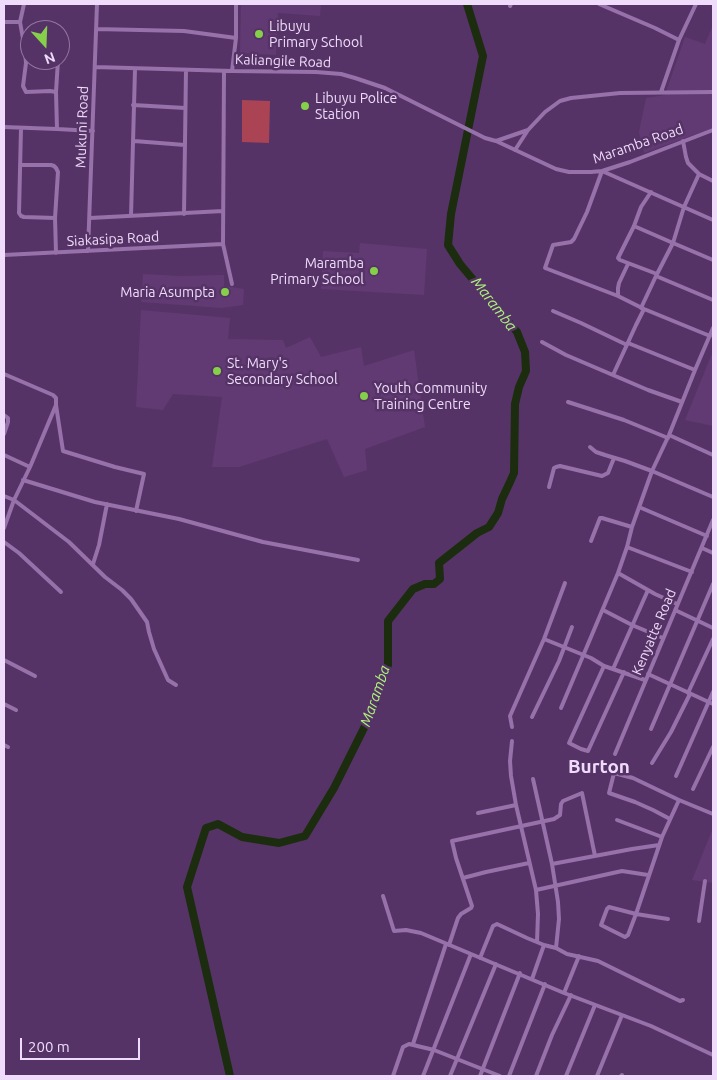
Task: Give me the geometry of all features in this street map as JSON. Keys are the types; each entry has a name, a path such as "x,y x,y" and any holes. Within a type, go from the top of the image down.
{"street":[{"path":"20,20 24,4"},
{"name":"Mukuni Road","path":"88,251 97,4"},
{"path":"232,71 236,38 236,4"},
{"path":"600,4 679,40"},
{"path":"661,92 679,40 696,4"},
{"path":"4,22 20,22"},
{"path":"96,29 184,31 236,38"},
{"name":"Kaliangile Road","path":"95,67 328,72 355,78 398,94 485,138"},
{"path":"131,216 135,69"},
{"path":"25,70 23,86 26,92 56,92"},
{"path":"57,70 56,92 58,129"},
{"path":"184,214 186,70"},
{"path":"224,71 223,244 232,284"},
{"path":"515,150 528,130 545,112 560,101 571,98 620,93 713,92"},
{"path":"133,105 186,108"},
{"path":"4,127 93,131"},
{"path":"21,128 21,216 24,218 55,218"},
{"path":"496,141 528,130"},
{"name":"Maramba Road","path":"485,138 496,141 556,169 580,172 602,171 713,130"},
{"path":"134,141 185,145"},
{"path":"683,142 688,163 699,174 713,181"},
{"path":"20,165 51,165 58,172 55,218 56,253"},
{"path":"710,336 618,296 545,268 553,246 574,240 587,212 602,171 713,220"},
{"path":"613,375 656,275 672,243 684,207 699,174"},
{"path":"651,192 641,207 618,258 713,300"},
{"path":"90,218 223,211"},
{"path":"634,226 713,260"},
{"name":"Siakasipa Road","path":"4,256 223,244"},
{"path":"618,296 619,283 628,264"},
{"path":"553,311 627,344 695,370"},
{"path":"561,708 618,574 652,471 669,437 713,328"},
{"path":"542,342 566,355 648,390 682,402"},
{"path":"4,374 56,398 63,451 106,465 144,474 136,510"},
{"path":"568,402 624,420 713,455"},
{"path":"4,528 14,500 56,405"},
{"path":"4,415 8,418 4,434"},
{"path":"590,447 596,452 652,471 713,497"},
{"path":"4,455 30,466"},
{"path":"549,487 554,468 556,467 572,468 602,476 608,473 614,458"},
{"path":"23,480 107,504 179,519 263,542 358,560"},
{"path":"4,496 14,500 69,542 104,577 122,590 142,613 147,622 162,670 168,680 176,685"},
{"path":"93,564 99,545 107,504"},
{"path":"639,507 707,536"},
{"path":"592,541 598,520 602,518 632,527"},
{"name":"Kenyatte Road","path":"614,754 713,520"},
{"path":"4,542 18,552 61,592"},
{"path":"627,547 692,572"},
{"path":"702,548 713,553"},
{"path":"618,574 677,604"},
{"path":"512,727 510,716 544,639 565,583"},
{"path":"651,729 713,584"},
{"path":"613,669 648,590"},
{"path":"603,610 663,638"},
{"path":"675,610 713,628"},
{"path":"532,717 572,627"},
{"path":"544,639 591,658 604,666 645,680"},
{"path":"652,763 674,727 713,639"},
{"path":"4,660 35,676"},
{"path":"604,666 569,743 581,749 588,751 624,672"},
{"path":"648,674 711,703"},
{"path":"676,776 711,703 713,692"},
{"path":"4,704 16,710"},
{"path":"512,741 511,776 536,890 538,942"},
{"path":"693,789 713,747"},
{"path":"670,819 653,810 609,793 614,772 633,778 713,814"},
{"path":"533,779 556,886 559,918 556,948"},
{"path":"413,1044 458,918 472,906 452,841 558,817 563,801 582,792 595,856"},
{"path":"668,919 636,914 608,907 601,925 626,937 628,935 636,914 648,875 662,837 679,800"},
{"path":"478,813 516,805"},
{"path":"617,820 662,837"},
{"path":"552,864 659,845"},
{"path":"463,878 529,863"},
{"path":"536,890 622,871 648,875"},
{"path":"699,921 706,881"},
{"path":"382,896 394,931 413,931 448,944 564,993 651,1026 713,1055"},
{"path":"480,958 495,924 567,954 594,960 680,1001 683,1000"},
{"path":"532,979 544,945"},
{"path":"424,1076 471,954"},
{"path":"564,993 579,956"},
{"path":"450,1076 496,964"},
{"path":"480,1076 520,973"},
{"path":"509,1076 545,984"},
{"path":"536,1076 552,1035 571,995"},
{"path":"566,1076 594,1004"},
{"path":"597,1076 622,1015"},
{"path":"393,1076 403,1048 408,1044 434,1050 500,1076"}],"shaded area":[{"name":"Libuyu Primary School","path":"241,4 321,4 320,16 278,13 276,55 240,53"},
{"path":"713,25 713,128 644,153 639,132 646,98 665,95 685,37 705,44"},
{"path":"242,100 270,101 269,143 242,142"},
{"name":"Maramba Primary School","path":"360,243 427,249 424,295 321,289 323,251 359,253"},
{"path":"143,274 181,276 224,275 224,286 244,289 243,305 222,308 141,302"},
{"name":"St. Mary's Secondary School","path":"141,310 230,318 228,339 283,340 286,348 310,337 321,357 361,347 364,366 414,350 425,427 365,449 367,470 344,477 327,439 239,467 212,467 222,397 173,394 163,410 136,407"},
{"path":"713,351 713,426 685,420"},
{"path":"713,828 713,883 692,880"}],"waterway":[{"name":"Maramba","path":"230,1076 187,887 206,828 218,824 242,837 279,843 305,836 334,788 371,714 388,665 388,621 413,589 425,584 434,584 440,579 439,563 477,533 489,527 498,513 514,473 515,404 519,387 526,371 525,352 517,332 460,264 448,245 451,214 483,56 467,4"}],"place":[{"name":"Libuyu Primary School","path":"259,34"},
{"name":"Libuyu Police Station","path":"305,106"},
{"name":"Maramba Primary School","path":"374,271"},
{"name":"Maria Asumpta","path":"225,292"},
{"name":"St. Mary's Secondary School","path":"217,371"},
{"name":"Youth Community Training Centre","path":"364,396"}],"district":[{"name":"Burton","path":"599,767"}]}
